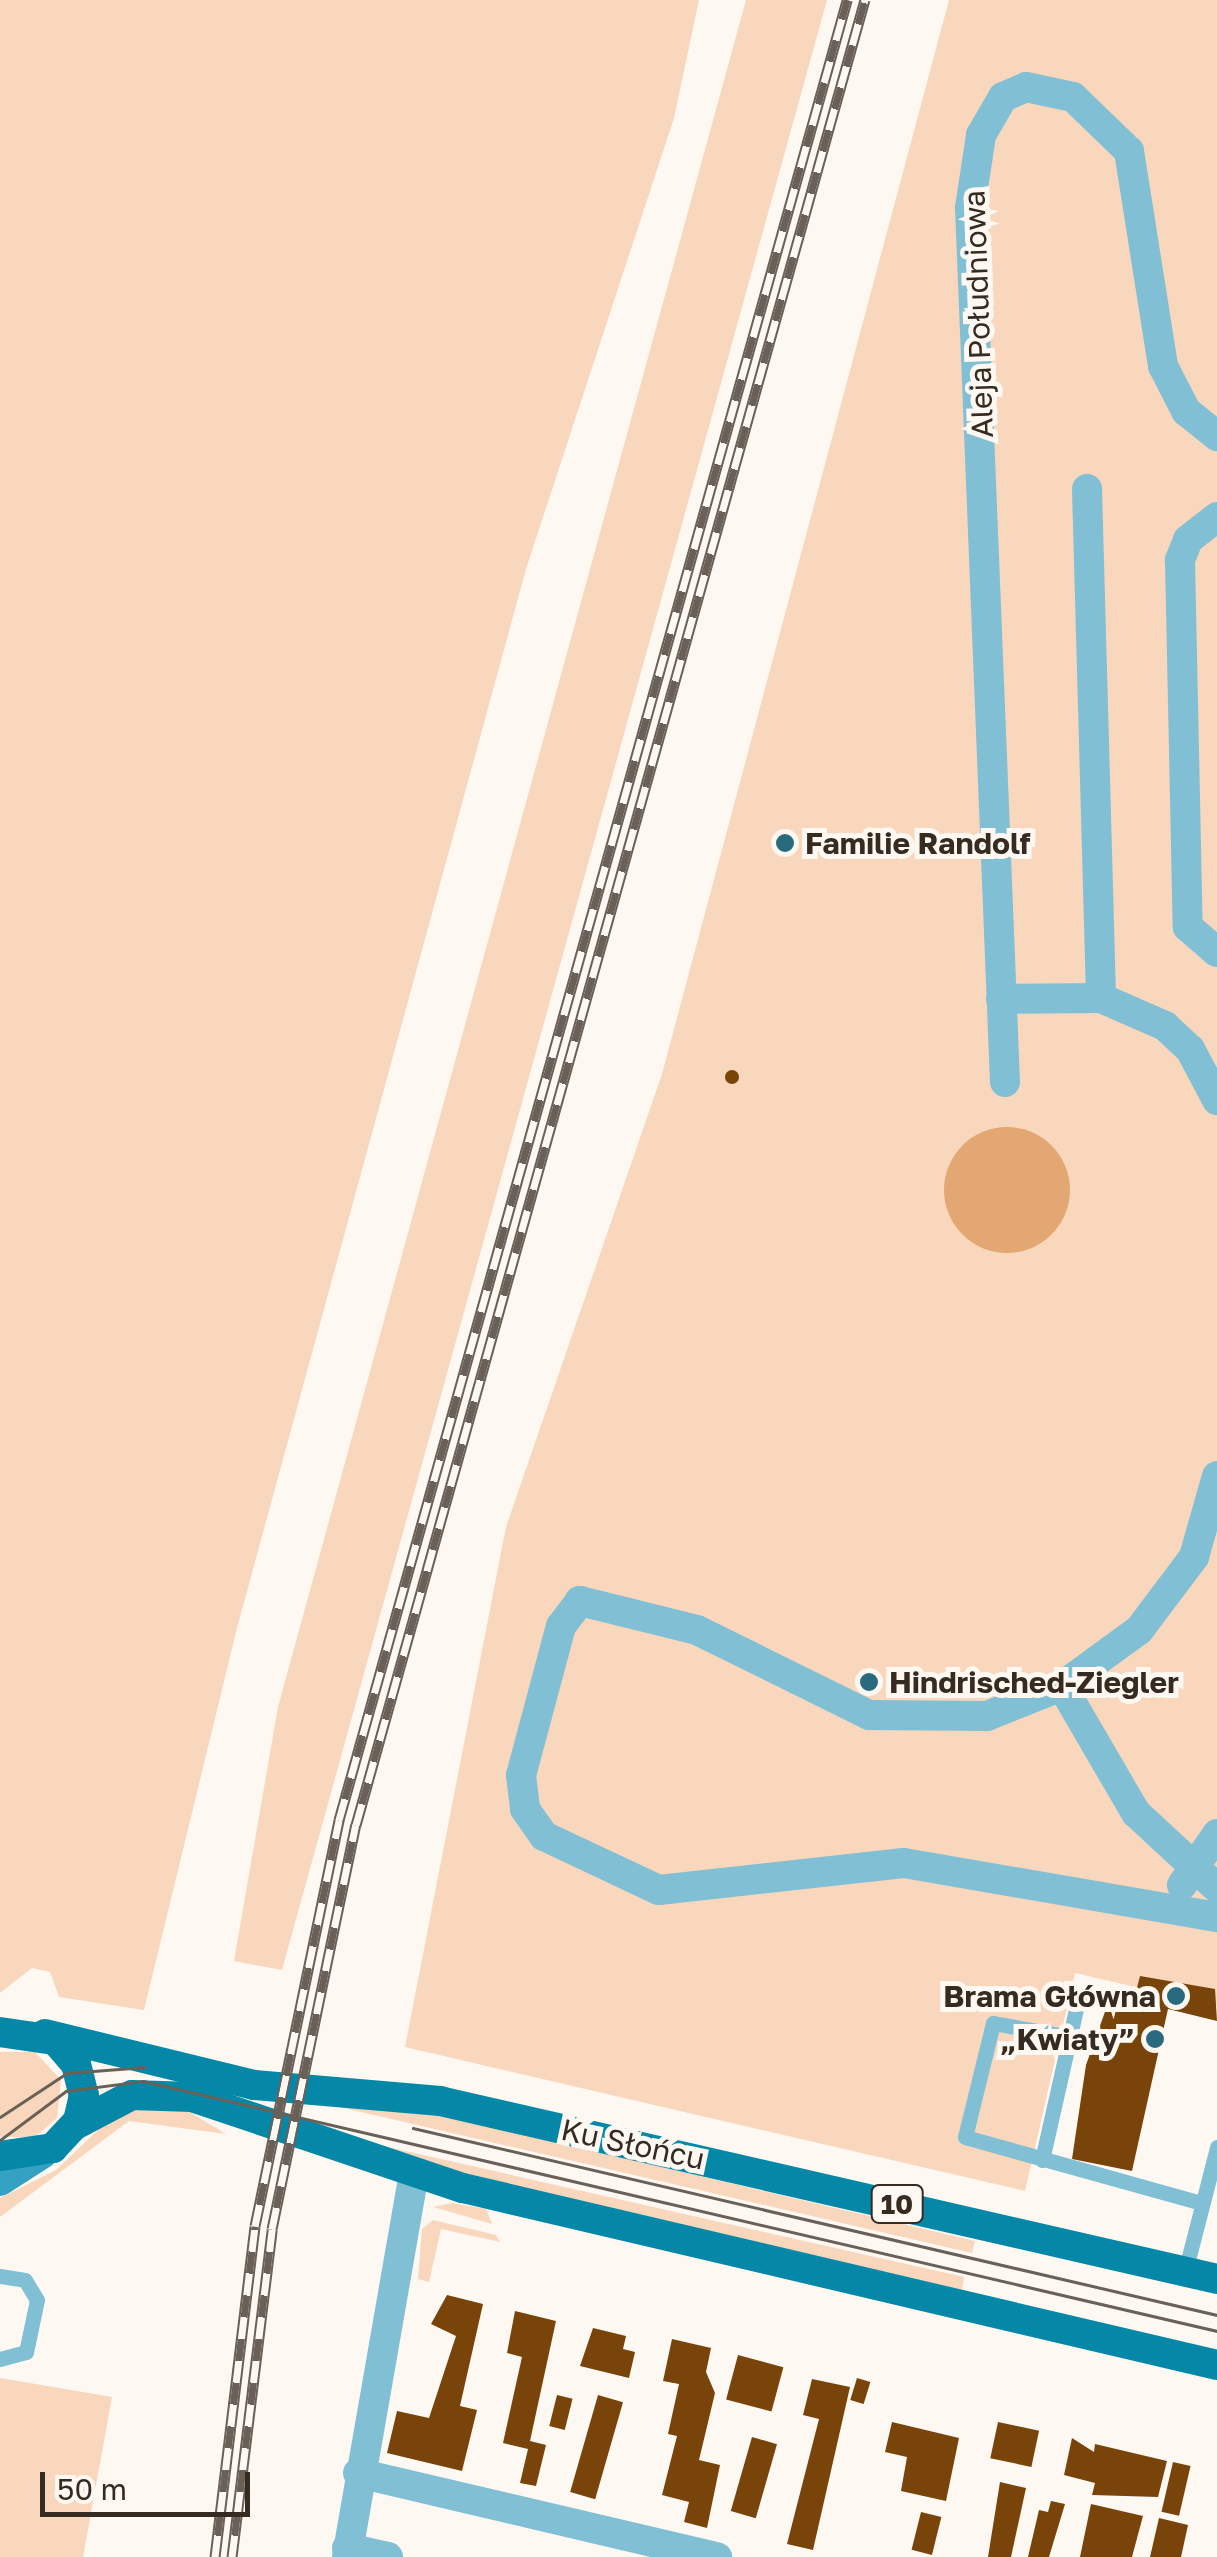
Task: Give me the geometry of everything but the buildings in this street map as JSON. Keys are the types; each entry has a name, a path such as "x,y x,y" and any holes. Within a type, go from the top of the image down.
{"main road":[{"path":"17,2030 81,2074 75,2126"},
{"name":"Ku Słońcu","path":"17,2030 254,2084 483,2110 1217,2279"},
{"path":"0,2156 42,2154 75,2126 118,2099 168,2092 414,2173 1217,2365"}],"street":[{"name":"Aleja Południowa","path":"1005,1082 970,208 981,135 1003,97 1026,88 1072,97 1129,151 1163,366 1186,411 1217,436"},
{"path":"1087,488 1101,998"},
{"path":"1217,517 1188,540 1180,560 1188,926 1217,952"},
{"path":"1001,999 1101,998 1174,1031 1217,1100"},
{"path":"1217,1476 1201,1542 1176,1587 1126,1642 1062,1686 988,1716 892,1722 697,1630 580,1601 562,1626 525,1749 523,1799 554,1844 659,1890 904,1863 1217,1916"},
{"path":"1062,1686 1114,1782 1190,1870 1217,1888"},
{"path":"1173,1908 1190,1870 1217,1834"},
{"path":"0,2181 42,2154"},
{"path":"388,2557 347,2553 358,2473 414,2173"},
{"path":"358,2473 717,2557"}],"lane":[{"path":"1042,2160 1080,1992"},
{"path":"1070,2037 993,2023 964,2130 973,2143 1201,2203"},
{"path":"1185,2272 1217,2147"},
{"path":"0,2276 25,2280 37,2300 26,2352 0,2359"}],"shaded area":[{"path":"0,0 699,0 674,118 526,569 237,1628 144,2010 59,1997 50,1972 32,1968 0,1993"},
{"path":"746,0 827,0 282,1970 234,1961 278,1707"},
{"path":"949,0 1217,0 1217,2006 1075,1973 1025,2191 405,2047 506,1527 662,1074"},
{"path":"1007,1127 1031,1132 1051,1146 1065,1166 1070,1190 1065,1214 1051,1234 1031,1248 1007,1253 983,1248 963,1234 949,1214 944,1190 949,1166 963,1146 983,1132"},
{"path":"0,2052 35,2052 61,2080 57,2118 35,2137 0,2137"},
{"path":"335,2106 441,2115 975,2241 972,2253"},
{"path":"183,2108 226,2134 129,2121 0,2217 0,2198 56,2170 98,2130 135,2110"},
{"path":"330,2134 964,2277 962,2290 465,2176"},
{"path":"452,2203 486,2209 492,2224 433,2207"},
{"path":"433,2220 496,2235 500,2242 441,2229 429,2282 418,2279 422,2229"},
{"path":"0,2378 112,2397 83,2557 0,2557"}],"tram line":[{"path":"0,2117 67,2073 145,2067"},
{"path":"0,2140 66,2091 143,2081 1217,2331"},
{"path":"413,2128 1217,2315"}],"railway":[{"path":"215,2557 255,2226 339,1820 847,0"},
{"path":"232,2557 272,2229 356,1825 865,0"}],"place":[{"name":"Familie Randolf","path":"785,843"},
{"name":"Hindrisched-Ziegler","path":"869,1682"},
{"name":"Brama Główna","path":"1176,1996"},
{"name":"„Kwiaty”","path":"1155,2039"}]}
